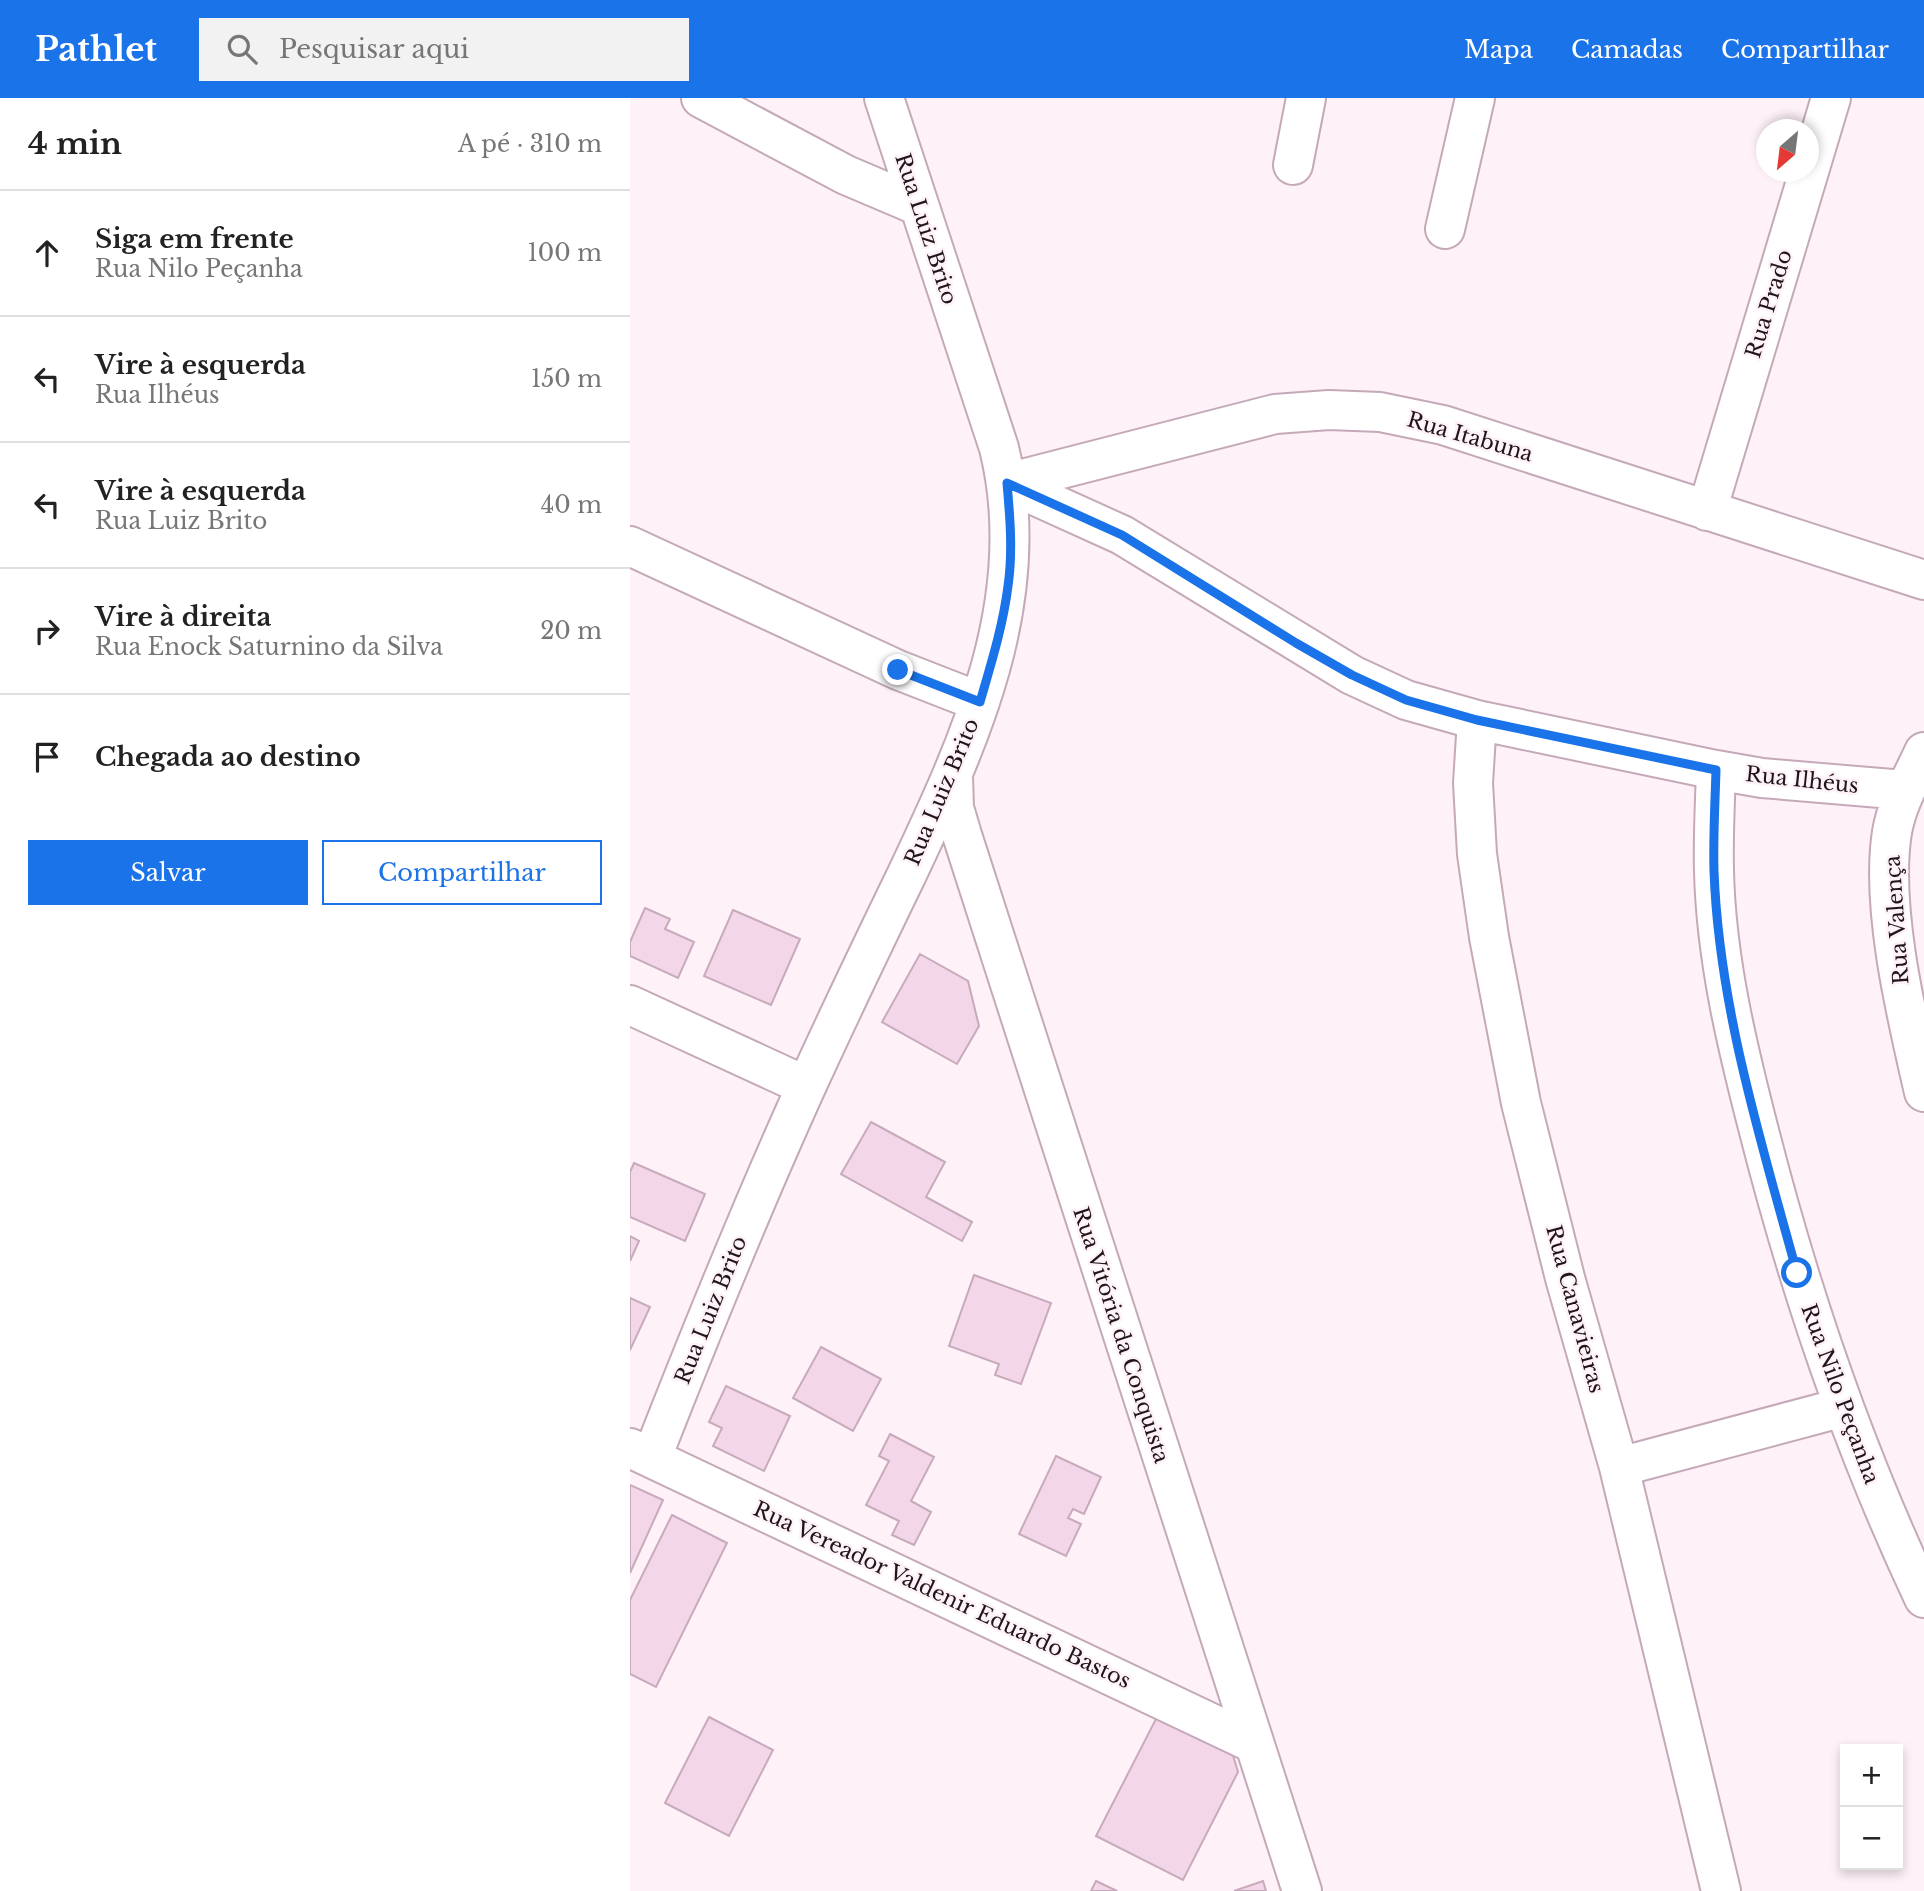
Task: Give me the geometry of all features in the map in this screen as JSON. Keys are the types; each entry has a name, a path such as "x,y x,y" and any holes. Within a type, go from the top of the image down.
{"street":[{"path":"701,98 846,174 919,206"},
{"name":"Rua Luiz Brito","path":"641,1452 720,1282 806,1086 953,776 996,648 1008,586 1011,537 1007,483 884,98"},
{"path":"1293,165 1306,98"},
{"path":"1445,229 1475,98"},
{"name":"Rua Prado","path":"1707,510 1831,98"},
{"name":"Rua Itabuna","path":"1007,483 1275,414 1329,410 1380,412 1443,425 1924,580"},
{"name":"Rua Ilhéus","path":"1007,483 1122,535 1352,675 1406,700 1477,720 1716,770 1762,778 1905,790"},
{"path":"630,546 886,664 980,702"},
{"name":"Rua Canavieiras","path":"1477,720 1473,783 1476,842 1489,937 1521,1103 1565,1278 1619,1466 1721,1891"},
{"name":"Rua Valença","path":"1924,752 1905,790 1892,831 1890,872 1894,931 1906,1014 1924,1092"},
{"name":"Rua Nilo Peçanha","path":"1716,770 1714,872 1723,959 1737,1044 1797,1273 1881,1507 1924,1598"},
{"name":"Rua Vitória da Conquista","path":"953,776 954,808 962,835 1302,1891"},
{"path":"630,1005 806,1086"},
{"path":"1619,1466 1844,1406"},
{"name":"Rua Vereador Valdenir Eduardo Bastos","path":"641,1452 1253,1743"}],"building":[{"path":"645,908 670,919 665,929 694,942 678,978 630,956 630,942"},
{"path":"733,910 800,939 771,1005 704,976"},
{"path":"920,954 968,981 979,1026 957,1064 882,1022"},
{"path":"871,1122 945,1162 926,1197 972,1222 962,1241 841,1174"},
{"path":"634,1163 705,1194 685,1241 630,1217 630,1172"},
{"path":"630,1236 639,1241 630,1261"},
{"path":"974,1275 1051,1303 1021,1384 995,1375 999,1364 949,1346"},
{"path":"630,1298 650,1307 630,1350"},
{"path":"821,1347 881,1379 853,1431 793,1398"},
{"path":"726,1386 790,1416 764,1471 713,1446 722,1428 709,1422"},
{"path":"890,1434 934,1457 911,1501 931,1512 914,1545 892,1535 899,1521 866,1505 889,1461 879,1456"},
{"path":"1056,1456 1101,1477 1084,1514 1073,1509 1068,1518 1081,1524 1066,1556 1019,1534"},
{"path":"630,1485 663,1500 630,1573"},
{"path":"672,1515 727,1543 656,1687 630,1674 630,1600"},
{"path":"1158,1715 1232,1752 1238,1772 1183,1880 1096,1836"},
{"path":"709,1717 773,1750 729,1836 665,1803"},
{"path":"1096,1881 1117,1891 1091,1891"},
{"path":"1263,1881 1266,1891 1234,1891"}],"route":[{"path":"898,670 980,702 996,648 1008,586 1011,537 1007,483 1122,535 1296,643 1352,675 1406,700 1477,720 1716,770 1714,872 1723,959 1737,1044 1797,1273"}]}
